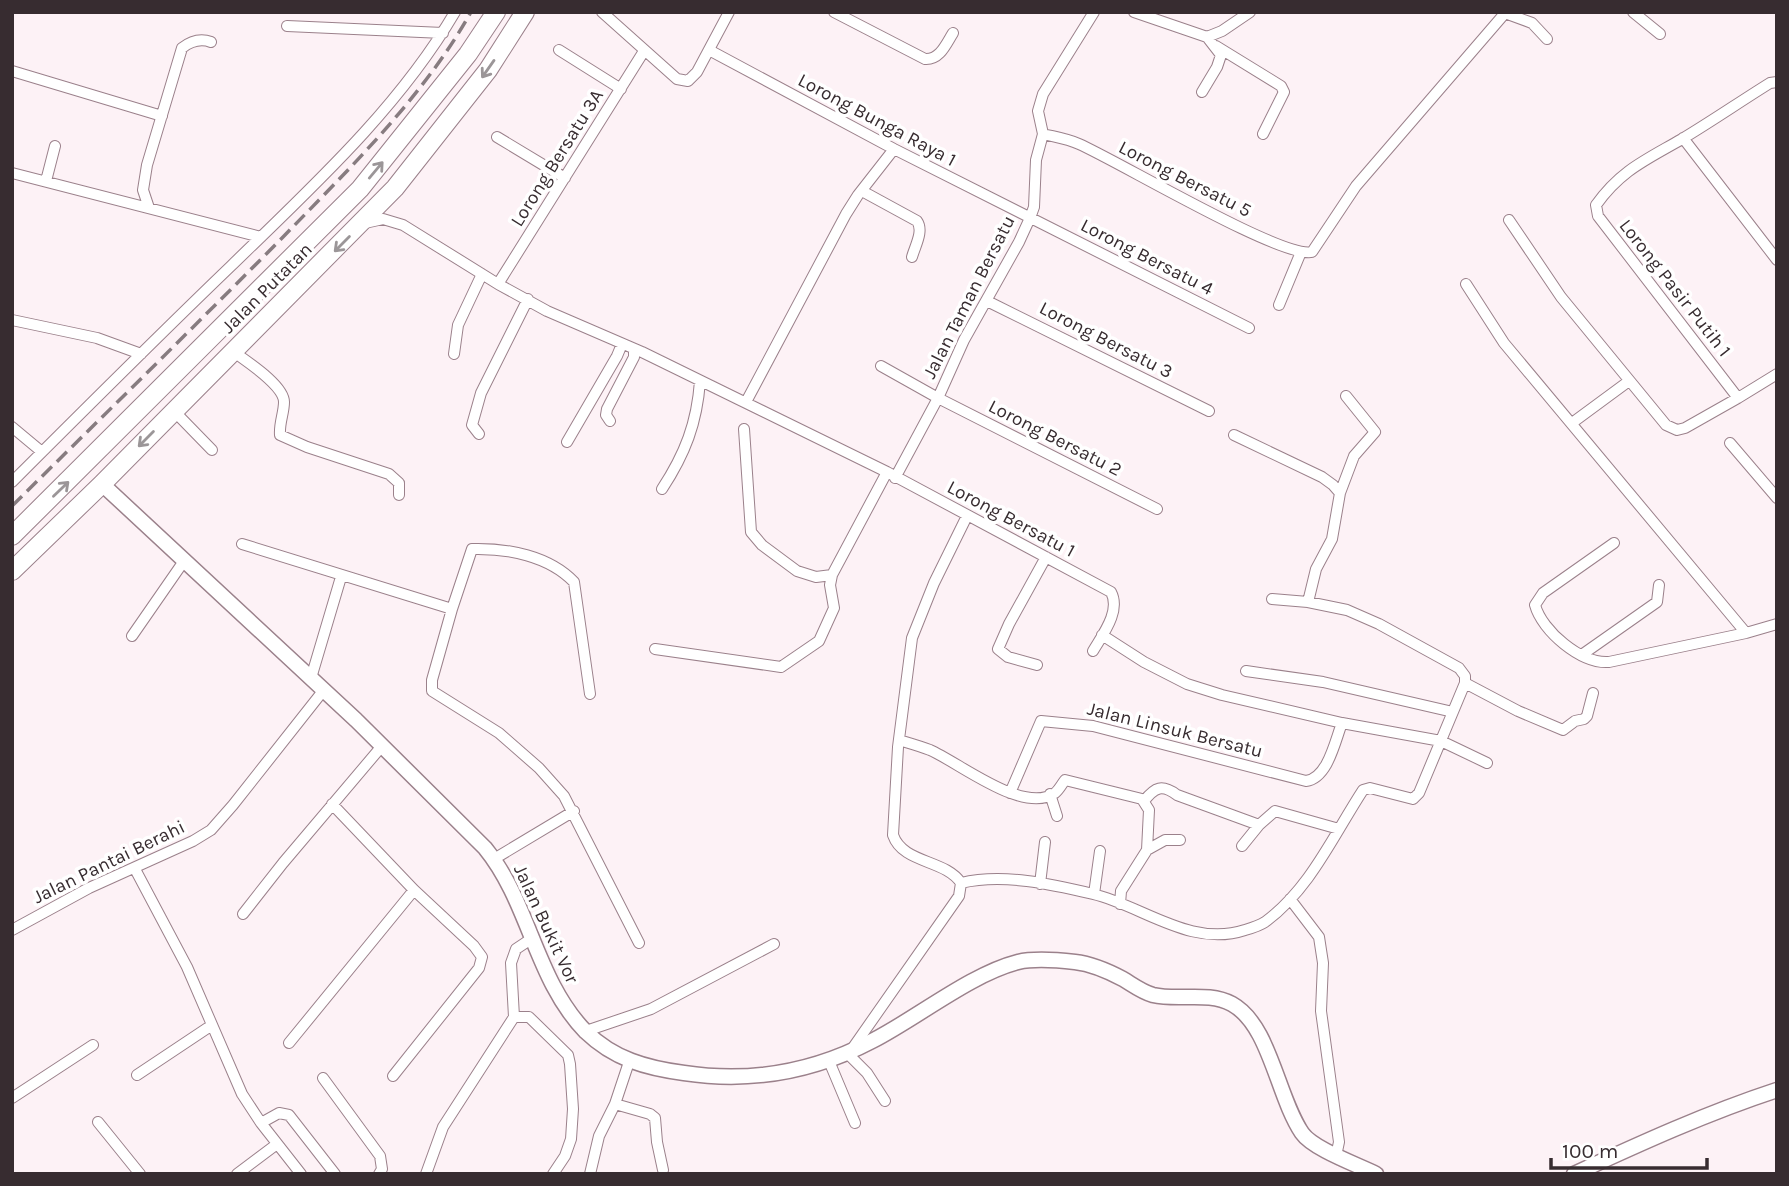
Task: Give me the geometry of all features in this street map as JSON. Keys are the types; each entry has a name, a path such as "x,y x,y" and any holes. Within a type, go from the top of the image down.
{"highway":[{"name":"Jalan Putatan","path":"12,536 342,208 416,122 496,12"},
{"name":"Jalan Putatan","path":"12,571 396,188 488,70 525,12"},
{"path":"416,122 437,138"},
{"path":"91,459 106,480"}],"street":[{"path":"12,482 339,159 396,94 443,33 455,12"},
{"path":"602,12 677,79 688,81 697,72 729,12"},
{"path":"834,12 925,60 931,60 940,54 953,33"},
{"name":"Jalan Taman Bersatu","path":"832,575 938,398 964,340 1030,218 1034,207 1037,160 1043,134 1038,111 1043,94 1094,12"},
{"path":"1134,12 1207,37 1281,86 1284,92 1262,134"},
{"path":"1207,37 1222,31 1250,12"},
{"path":"1279,305 1306,252 1356,186 1506,12 1532,23 1547,39"},
{"path":"1633,12 1660,34"},
{"path":"287,26 443,33"},
{"path":"149,208 143,190 147,165 182,48 189,43 203,40 211,42"},
{"path":"1202,92 1221,55 1216,45"},
{"path":"559,50 621,89"},
{"name":"Lorong Bunga Raya 1","path":"709,50 1030,218"},
{"name":"Lorong Bersatu 3A","path":"498,284 644,51"},
{"path":"12,71 162,116"},
{"name":"Lorong Pasir Putih 1","path":"1738,398 1598,216 1596,205 1606,190 1631,167 1770,83 1777,82"},
{"name":"Lorong Bersatu 5","path":"1043,134 1078,143 1232,223 1286,248 1306,252"},
{"path":"497,137 565,178"},
{"path":"1683,138 1777,260"},
{"path":"46,181 55,146"},
{"path":"746,402 820,260 862,191 894,149"},
{"path":"12,173 261,237"},
{"path":"396,188 390,207 402,225"},
{"path":"862,191 917,221 920,232 912,257"},
{"name":"Lorong Bersatu 4","path":"1030,218 1249,328"},
{"path":"362,224 383,219 402,225"},
{"path":"1509,220 1561,297 1666,425 1677,430 1685,428 1777,374"},
{"name":"Lorong Bersatu 1","path":"402,225 547,311 746,402 891,475 1111,592 1115,600 1113,612 1102,635"},
{"path":"454,354 457,325 482,274"},
{"path":"1466,284 1504,343 1746,633"},
{"path":"479,433 472,425 481,393 528,299"},
{"name":"Lorong Bersatu 3","path":"987,301 1209,411"},
{"path":"12,320 97,338 141,354"},
{"path":"567,442 622,344"},
{"path":"610,421 607,409 634,357 634,349"},
{"path":"234,352 266,376 283,395 280,435 307,447 389,474 399,483 399,495"},
{"name":"Lorong Bersatu 2","path":"881,366 938,398 1157,509"},
{"path":"662,489 681,459 696,415 700,381"},
{"path":"1572,423 1629,381"},
{"path":"1308,602 1316,569 1332,539 1339,493 1354,456 1375,432 1346,396"},
{"path":"174,411 212,450"},
{"path":"12,427 42,452"},
{"path":"655,649 781,667 819,641 834,608 830,585 832,575 816,577 797,571 762,545 751,532 744,429"},
{"path":"1234,435 1322,477 1339,493"},
{"path":"1730,443 1777,498"},
{"name":"Jalan Bukit Vor","path":"106,480 184,561 382,746 494,859 515,897 555,992 586,1031 604,1048 629,1062 688,1074 736,1077 790,1071 849,1053 996,969 1021,961 1077,962 1109,972 1151,994 1222,1000 1241,1010 1261,1035 1274,1074 1303,1135 1336,1156 1376,1174"},
{"path":"884,1101 867,1073 849,1053 959,896 961,883 956,875 905,852 897,845 894,835 899,740 912,638 934,583 967,516"},
{"path":"1614,543 1543,593 1535,605 1538,616 1548,630 1583,654 1601,662 1609,662 1777,624"},
{"path":"242,544 341,577 452,609"},
{"path":"590,694 574,582 548,561 491,548 472,548 432,680 432,691 489,726 527,757 565,796 639,943"},
{"path":"1037,665 1009,657 998,649 1046,557"},
{"path":"132,636 184,561"},
{"path":"311,678 341,577"},
{"path":"1583,654 1657,602 1660,585"},
{"path":"961,883 1004,877 1094,894 1188,931 1209,935 1238,933 1262,925 1290,899 1302,885 1363,790 1370,788 1413,799 1419,793 1441,741 1465,683 1465,676 1459,668 1379,624 1347,610 1308,602 1272,599"},
{"path":"1093,651 1102,635 1144,662 1187,684 1222,695 1342,723 1441,741 1487,763"},
{"path":"1246,671 1323,682 1453,712"},
{"path":"1465,683 1518,711 1563,730 1587,716 1593,693"},
{"name":"Jalan Pantai Berahi","path":"12,930 89,888 135,869 211,830 226,815 323,691"},
{"name":"Jalan Linsuk Bersatu","path":"1010,793 1041,721 1093,726 1306,781 1317,777 1324,768 1342,723"},
{"path":"899,740 930,750 1010,793 1024,797 1042,798 1056,792 1065,780 1142,799 1149,810 1147,850"},
{"path":"243,914 382,746"},
{"path":"1144,801 1159,787 1169,789 1177,795 1259,825"},
{"path":"1050,794 1057,816"},
{"path":"332,804 414,890 480,951 481,963 393,1076"},
{"path":"494,859 573,811"},
{"path":"1242,846 1275,811 1339,829"},
{"path":"1120,904 1121,891 1147,850 1165,840 1180,841"},
{"path":"1040,884 1045,842"},
{"path":"1094,894 1100,851"},
{"path":"135,869 183,958 236,1083 261,1123 301,1174"},
{"path":"289,1044 414,890"},
{"path":"1290,899 1319,937 1323,963 1321,1010 1339,1142 1336,1156"},
{"path":"426,1174 443,1127 514,1017 511,963 516,949 531,939"},
{"path":"586,1031 651,1009 774,944"},
{"path":"514,1017 525,1016 534,1021 568,1055 573,1109 571,1139 565,1156 552,1174"},
{"path":"137,1075 212,1025"},
{"path":"12,1098 93,1045"},
{"path":"829,1060 855,1123"},
{"path":"590,1174 599,1136 615,1104 629,1062"},
{"path":"323,1078 380,1156 382,1169 379,1174"},
{"path":"1574,1174 1724,1107 1777,1090"},
{"path":"615,1104 650,1114 655,1118 663,1170"},
{"path":"261,1123 279,1113 289,1115 335,1174"},
{"path":"98,1122 140,1174"},
{"path":"237,1174 277,1144"}],"railway":[{"path":"12,506 360,157 409,102 471,12"}]}
